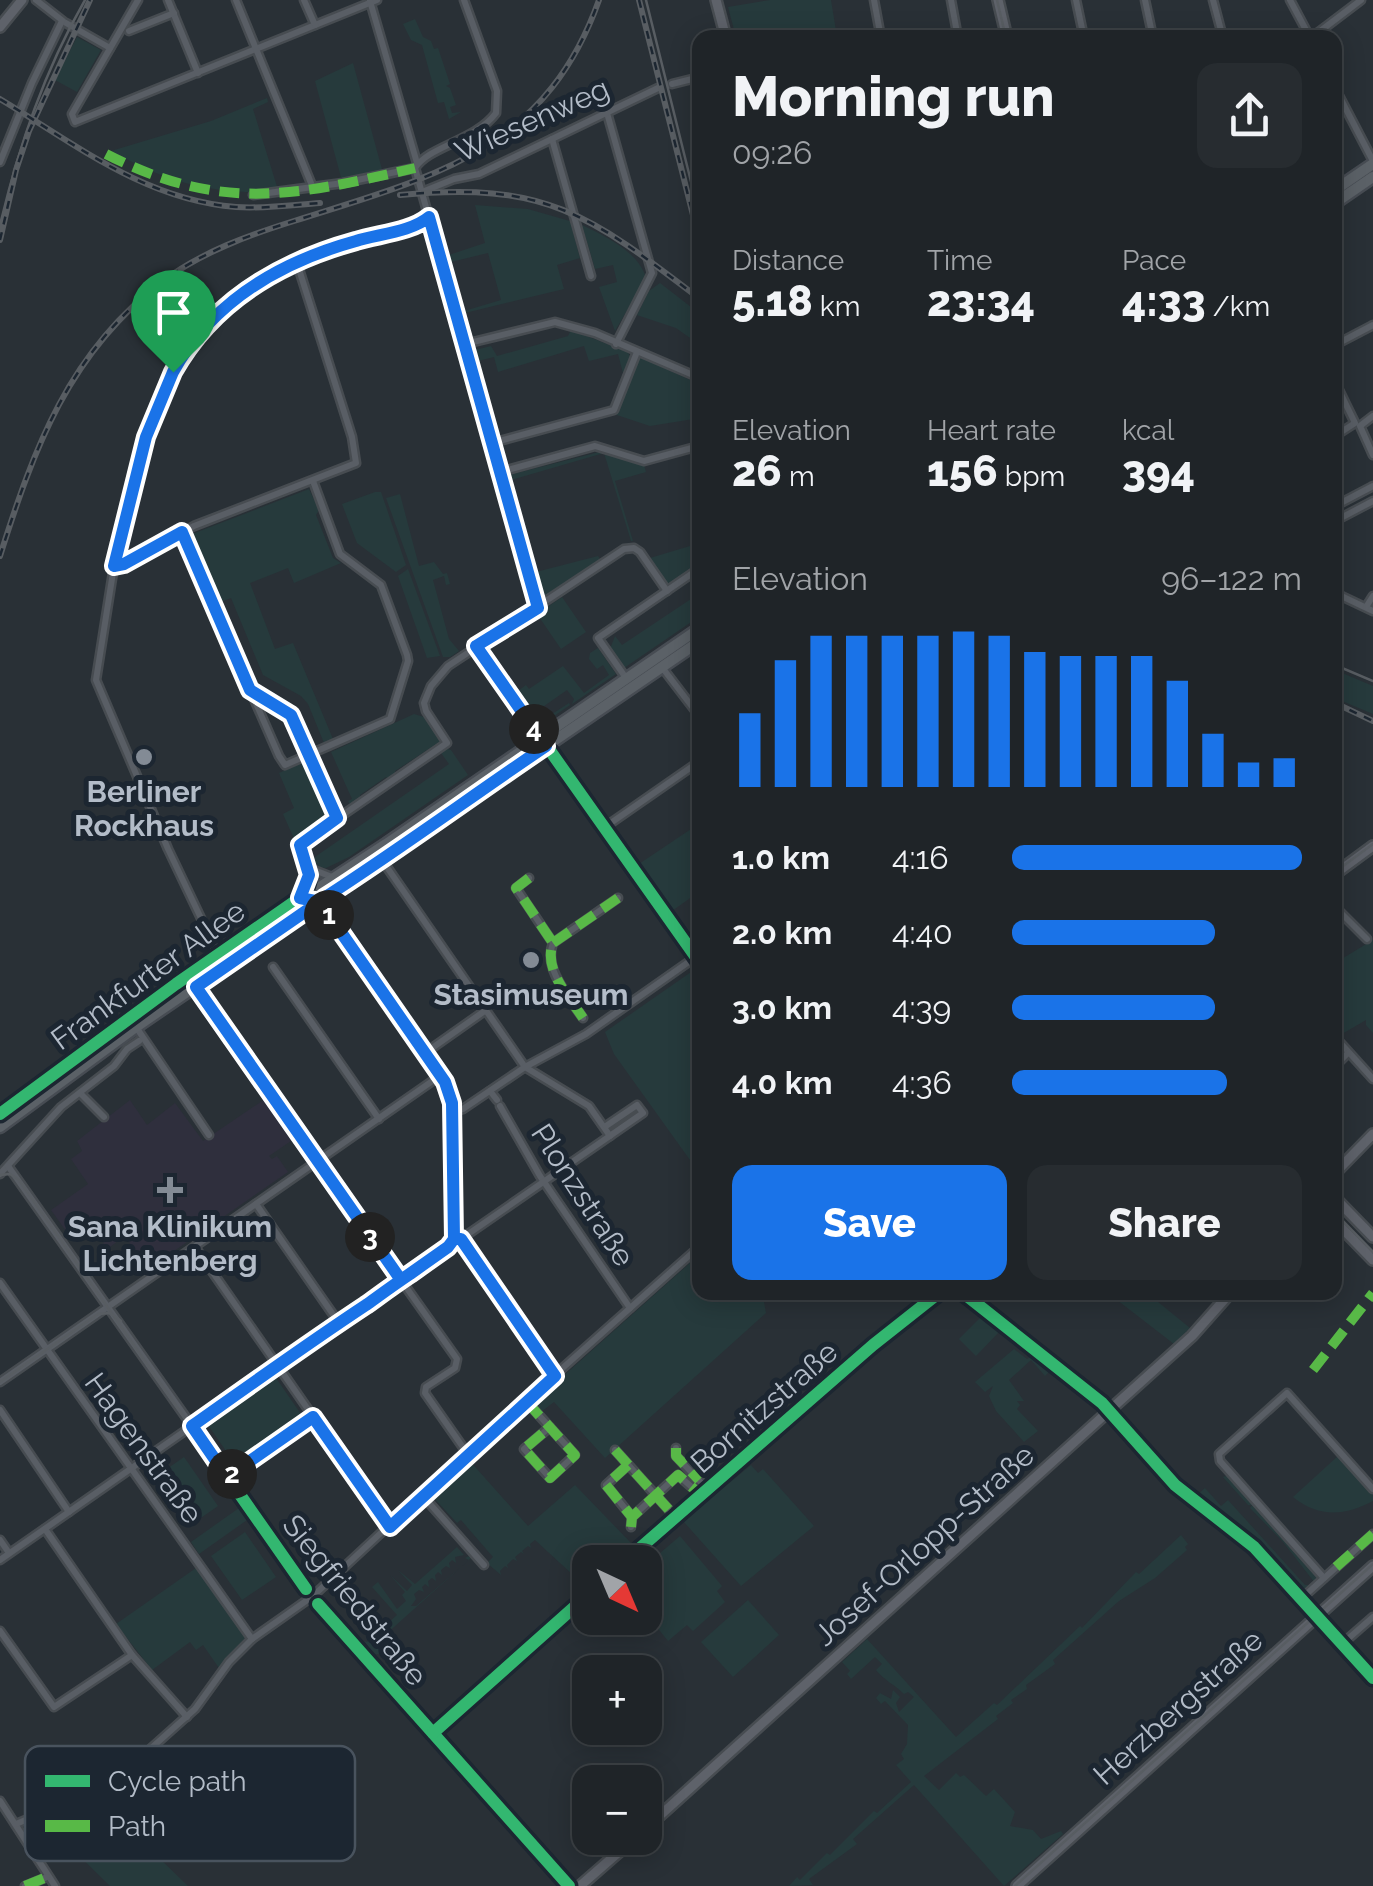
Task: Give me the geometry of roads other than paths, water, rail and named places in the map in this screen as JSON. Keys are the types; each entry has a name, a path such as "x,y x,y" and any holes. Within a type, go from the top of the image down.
{"main road":[{"path":"1342,185 1373,162"},
{"path":"1342,197 1373,176"},
{"name":"Frankfurter Allee","path":"0,1114 382,860 692,634"},
{"name":"Frankfurter Allee","path":"0,1127 219,954 302,896 692,647"},
{"path":"219,954 233,961"},
{"path":"196,987 198,980 216,967 219,954"},
{"path":"184,994 188,983 209,968 219,954"}],"street":[{"path":"0,27 22,0"},
{"path":"36,0 64,22 110,48"},
{"path":"138,0 72,114 75,122 372,1 538,608"},
{"path":"168,0 198,73"},
{"path":"236,0 314,188"},
{"path":"304,0 315,25"},
{"path":"254,196 342,184 416,165 489,122 498,103 497,91 464,0"},
{"path":"718,0 724,30"},
{"path":"874,0 880,30"},
{"path":"951,0 957,30"},
{"path":"998,0 1005,30"},
{"path":"1076,0 1082,30"},
{"path":"1144,0 1152,30"},
{"path":"1290,0 1305,30"},
{"path":"1318,30 1362,0"},
{"path":"1214,2 1221,30"},
{"path":"129,31 174,12"},
{"path":"0,162 32,83 64,22"},
{"path":"672,84 692,79"},
{"name":"Wiesenweg","path":"422,192 479,174 658,88"},
{"path":"1342,102 1373,162"},
{"path":"606,113 652,272 616,344"},
{"path":"552,139 591,276"},
{"path":"219,954 168,848 96,680 114,566 146,437 166,384 181,358 202,328 233,299 257,283 331,248 414,225 429,217"},
{"path":"114,566 182,532 352,466 357,460 297,263"},
{"path":"465,344 550,322 575,326 692,375"},
{"path":"1342,341 1373,325"},
{"path":"492,443 614,410 637,352"},
{"path":"1342,396 1373,455"},
{"path":"1342,432 1373,416"},
{"path":"500,472 595,446 641,461 692,448"},
{"path":"182,532 282,763 286,764 390,718 408,661 382,588 340,554 313,481"},
{"path":"1342,502 1373,486"},
{"path":"1342,516 1373,501"},
{"path":"555,1376 457,1239 450,1093 320,902 302,896 309,868 300,845 447,742 426,711 425,699 448,666 476,646 630,547 640,552 667,591"},
{"path":"627,679 598,638 692,574"},
{"path":"1342,596 1369,609 1373,596"},
{"path":"476,646 692,948"},
{"path":"666,652 661,668 692,707"},
{"path":"250,690 290,714 337,818"},
{"path":"605,828 692,767"},
{"path":"1342,869 1373,846"},
{"path":"382,860 525,1066 589,1106 610,1136"},
{"path":"309,868 333,877"},
{"path":"529,878 516,888 554,943"},
{"path":"583,1018 556,976 550,950 554,943 618,898"},
{"path":"1342,914 1367,939"},
{"path":"453,1112 463,1110 525,1066 588,1033 692,963"},
{"path":"274,967 379,1119"},
{"path":"196,987 457,1359 454,1368 425,1392 467,1453"},
{"path":"425,1053 486,1010"},
{"path":"133,1022 209,1135"},
{"name":"Frankfurter Allee","path":"0,1174 62,1107 116,1065 127,1049 139,1041"},
{"path":"1342,1046 1373,1078"},
{"path":"1342,1058 1348,1052"},
{"path":"0,1382 441,1075"},
{"name":"Plonzstraße","path":"490,1091 544,1182 630,1308"},
{"name":"Frankfurter Allee","path":"80,1093 104,1117"},
{"path":"0,1560 643,1113 636,1104 606,1126"},
{"path":"1342,1166 1373,1134"},
{"path":"1342,1172 1351,1158"},
{"name":"Siegfriedstraße","path":"8,1166 312,1597 570,1886"},
{"path":"256,1204 339,1324"},
{"path":"1342,1205 1373,1237"},
{"path":"1342,1228 1373,1260"},
{"path":"195,1247 390,1527"},
{"path":"153,1746 204,1700 229,1662 252,1639 312,1597 692,1253"},
{"name":"Hagenstraße","path":"0,1283 252,1639"},
{"name":"Bornitzstraße","path":"644,1545 872,1345 930,1300"},
{"path":"972,1300 1110,1411 1175,1485 1246,1539 1373,1678"},
{"name":"Josef-Orlopp-Straße","path":"662,1814 1110,1411 1225,1300"},
{"path":"1324,1578 1220,1461 1219,1454 1287,1393 1373,1489"},
{"path":"526,1400 550,1426 575,1455 550,1478 524,1449 550,1426"},
{"path":"0,1410 69,1512"},
{"path":"227,1477 313,1417"},
{"path":"676,1448 676,1456 706,1493"},
{"path":"615,1450 669,1510"},
{"path":"628,1464 606,1486 632,1517"},
{"name":"Bornitzstraße","path":"656,1495 678,1474 706,1493"},
{"path":"631,1528 632,1517 656,1495"},
{"path":"423,1496 484,1565"},
{"path":"45,1529 132,1654 187,1717"},
{"path":"1301,1599 1373,1534"},
{"path":"0,1540 9,1553"},
{"name":"Herzbergstraße","path":"1017,1886 1373,1566"},
{"path":"433,1733 572,1609"},
{"path":"1342,1644 1373,1617"},
{"path":"0,1631 55,1707 132,1654"},
{"path":"0,1801 25,1839"},
{"path":"16,1824 25,1820"},
{"path":"580,1886 616,1855"},
{"path":"38,1861 55,1886"},
{"path":"25,1886 47,1877"}],"tram line":[{"path":"0,225 34,110 85,0"},
{"path":"646,0 692,186"},
{"path":"997,0 1004,30"},
{"path":"1342,668 1373,681"},
{"path":"1342,867 1373,844"},
{"path":"0,1175 10,1174 19,1180 310,1598 568,1886"},
{"path":"1342,1220 1373,1252"},
{"path":"0,1382 98,1314 110,1313 121,1321"},
{"path":"1015,1886 1373,1564"}],"railway":[{"path":"0,240 29,131 90,0"},
{"path":"0,556 27,477 59,405 79,371 130,309 163,281 226,245 392,189 478,151 515,125 548,92 576,51 599,0"},
{"path":"639,0 692,211"},
{"path":"0,99 112,167 171,194 236,207 320,203"},
{"path":"400,195 492,193 563,210 627,245 692,293"},
{"path":"1342,706 1373,721"}],"place":[{"name":"Berliner Rockhaus","path":"144,757"},
{"name":"Stasimuseum","path":"531,960"},
{"name":"Sana Klinikum Lichtenberg","path":"170,1190"}]}
